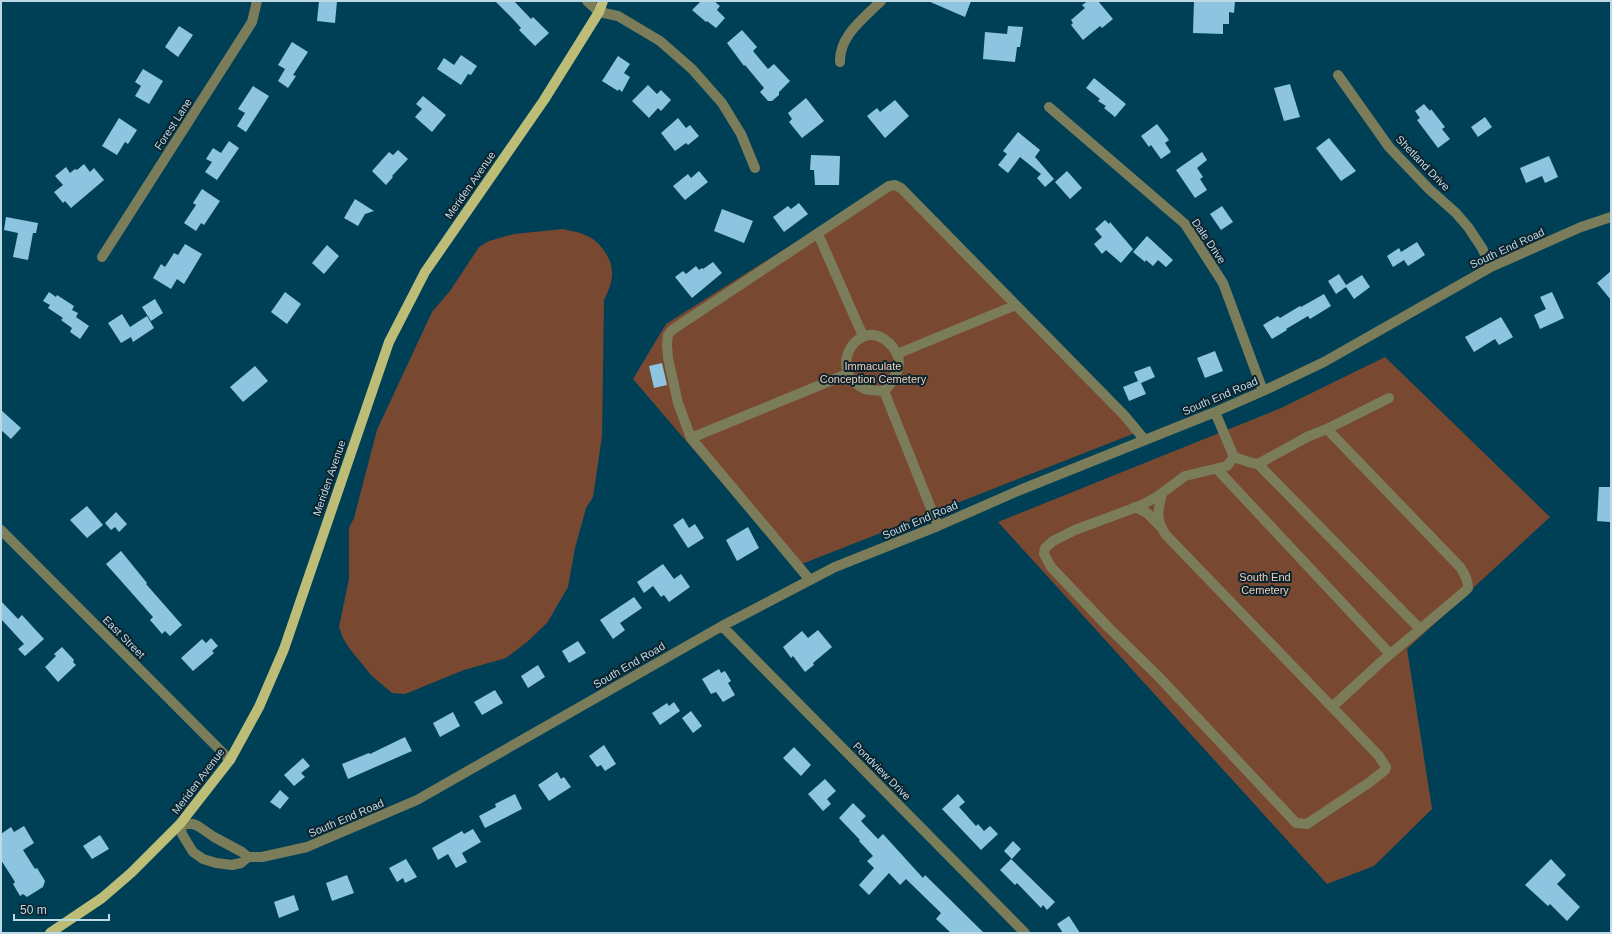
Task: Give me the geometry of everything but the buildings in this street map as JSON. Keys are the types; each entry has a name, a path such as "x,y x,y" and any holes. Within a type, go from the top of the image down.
{"main road":[{"name":"Meriden Avenue","path":"50,933 102,898 131,873 180,824 230,760 259,707 284,650 389,342 425,272 544,100 599,12 603,1"}],"street":[{"name":"Forest Lane","path":"102,256 252,22 257,1"},
{"path":"588,1 599,12 618,16 660,40 692,69 726,110 741,134 755,168"},
{"path":"840,62 841,50 845,40 880,1"},
{"name":"Shetland Drive","path":"1338,75 1389,147 1415,175 1456,213 1468,227 1482,248 1491,267"},
{"name":"Dale Drive","path":"1049,107 1185,224 1223,283 1263,391"},
{"path":"810,580 691,438 678,403 668,358 668,335 672,330 889,186 898,185 1124,414 1144,439"},
{"name":"South End Road","path":"180,824 182,834 193,852 203,859 216,863 232,865 241,863 248,857 262,857 307,848 417,800 722,626 835,567 938,526 1020,490 1144,439 1215,412 1263,391 1324,362 1491,267 1581,228 1611,217"},
{"path":"818,234 863,336"},
{"path":"897,354 1016,305"},
{"path":"863,336 881,338 890,344 897,354 897,371 894,378 884,391 866,389 854,382 847,374 845,365 848,352 854,343 863,336"},
{"path":"691,438 847,374"},
{"path":"884,391 938,526"},
{"path":"1258,464 1310,436 1390,398"},
{"path":"1215,412 1234,456 1258,464 1420,629"},
{"path":"1327,429 1460,567 1466,576 1468,583 1468,589 1390,654 1332,707"},
{"path":"1162,493 1158,511 1158,519 1166,535 1379,756 1386,767 1385,770 1370,782 1307,824 1300,825 1296,823 1163,682 1108,627 1052,567 1046,560 1044,554 1045,548 1053,541 1104,518 1135,507 1162,493 1185,476 1227,466 1234,456"},
{"path":"1227,466 1232,486"},
{"path":"1217,469 1390,654"},
{"path":"1135,507 1147,513 1161,527"},
{"name":"East Street","path":"1,530 230,760"},
{"name":"Pondview Drive","path":"722,626 1025,933"},
{"path":"180,824 193,824 198,826 248,857"}],"green space":[{"name":"Immaculate Conception Cemetery","path":"894,180 1019,303 1143,430 794,567 633,379 666,324"},
{"path":"563,229 589,237 595,241 607,254 612,273 610,286 604,300 602,436 593,497 586,508 575,548 568,587 547,623 527,642 506,658 464,670 405,694 392,693 372,676 349,648 339,627 349,579 349,528 354,518 377,430 432,312 450,291 479,247 489,241 514,234"},
{"name":"South End Cemetery","path":"1385,357 1550,517 1407,649 1432,809 1374,866 1327,884 998,522 1281,408"}]}
